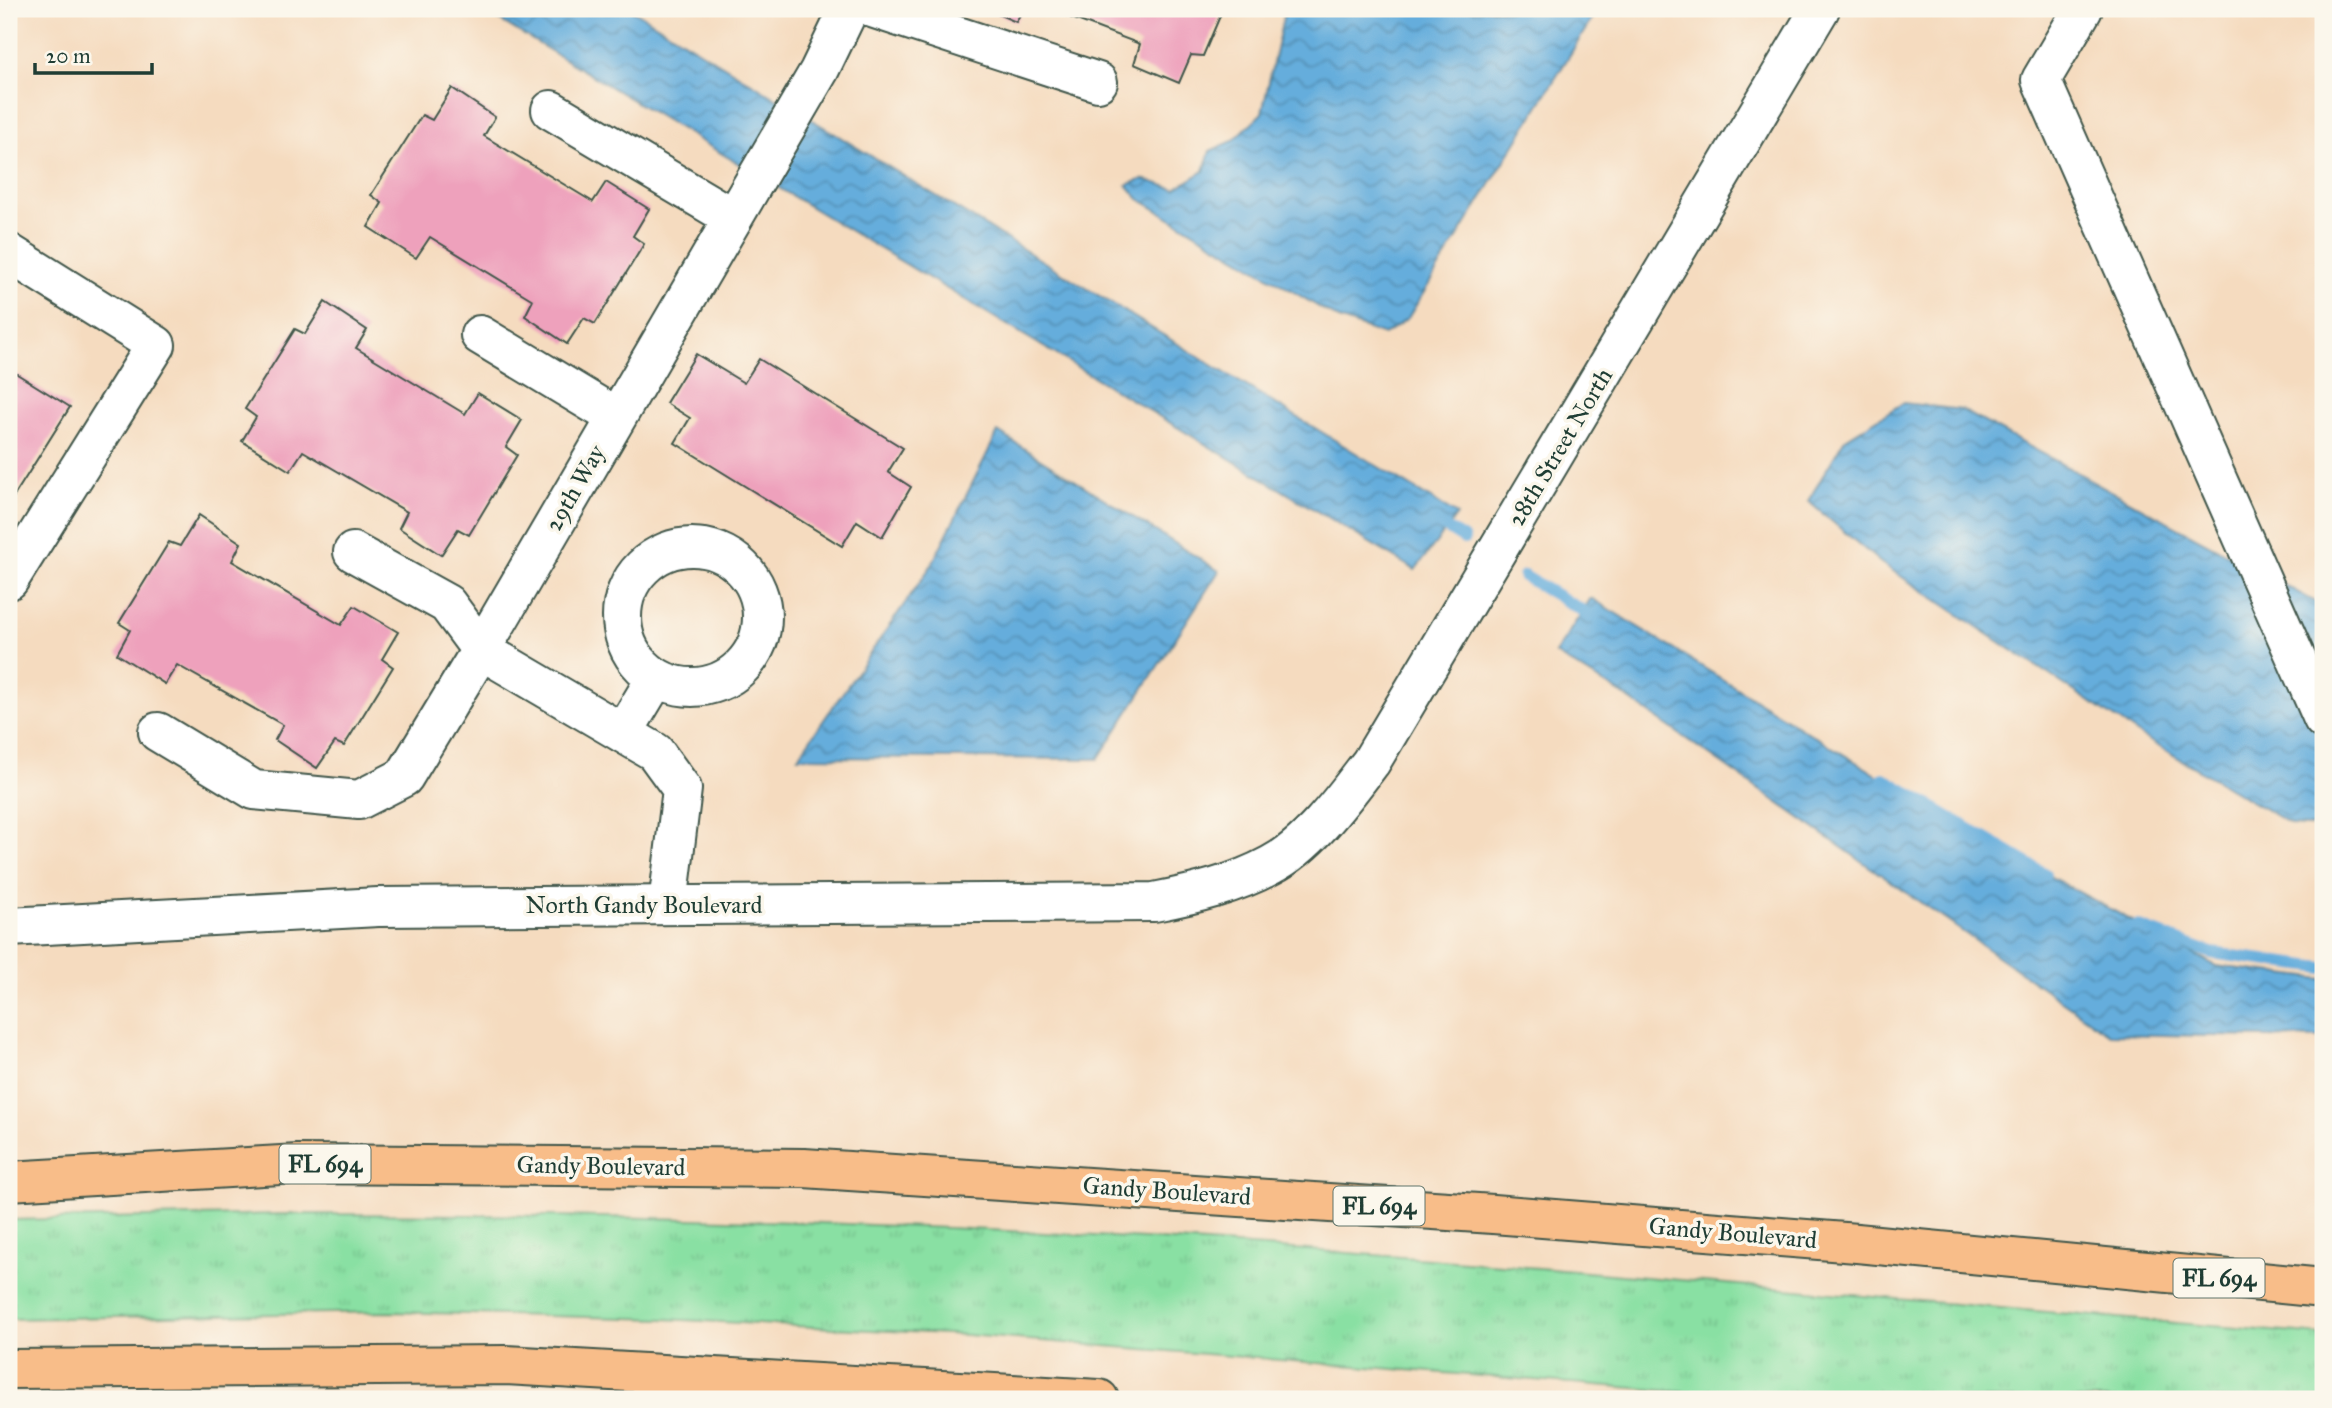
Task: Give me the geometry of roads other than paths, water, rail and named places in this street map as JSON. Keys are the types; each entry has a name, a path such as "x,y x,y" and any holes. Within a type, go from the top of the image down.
{"highway":[{"name":"Gandy Boulevard","path":"9,1181 298,1164 804,1168 1493,1214 2323,1288"},
{"path":"2115,1268 2323,1264"},
{"path":"9,1369 506,1365 1099,1399"}],"street":[{"name":"29th Way","path":"158,732 254,789 359,800 404,777 819,71 849,9"},
{"path":"875,9 1098,82"},
{"name":"28th Street North","path":"1273,865 1327,819 1371,762 1821,9"},
{"path":"2083,9 2041,80 2323,719"},
{"path":"551,110 733,218"},
{"path":"9,253 156,345 9,580"},
{"path":"480,335 617,418"},
{"path":"353,552 447,604 481,650 655,752 682,789 668,905"},
{"path":"624,733 656,677"},
{"name":"North Gandy Boulevard","path":"9,927 378,907 1154,902 1212,890 1273,865"}],"water":[{"path":"481,9 631,9 1457,515 1415,570"},
{"path":"1285,9 1598,9 1408,318 1384,335 1339,319 1139,199 1127,185 1143,179 1175,189 1204,171 1210,151 1233,141 1262,113"},
{"path":"1903,403 1962,410 2323,606 2323,827 2292,825 2143,737 1881,563 1808,501 1844,440"},
{"path":"998,432 1219,571 1098,759 798,757 931,566"},
{"path":"1591,598 1982,840 2216,966 2323,979 2323,1038 2109,1034 1625,696 1555,654"}],"waterway":[{"path":"1434,520 1464,539"},
{"path":"1524,576 1595,618"},
{"path":"1883,778 2045,874"},
{"path":"2137,926 2211,953 2323,968"}]}
